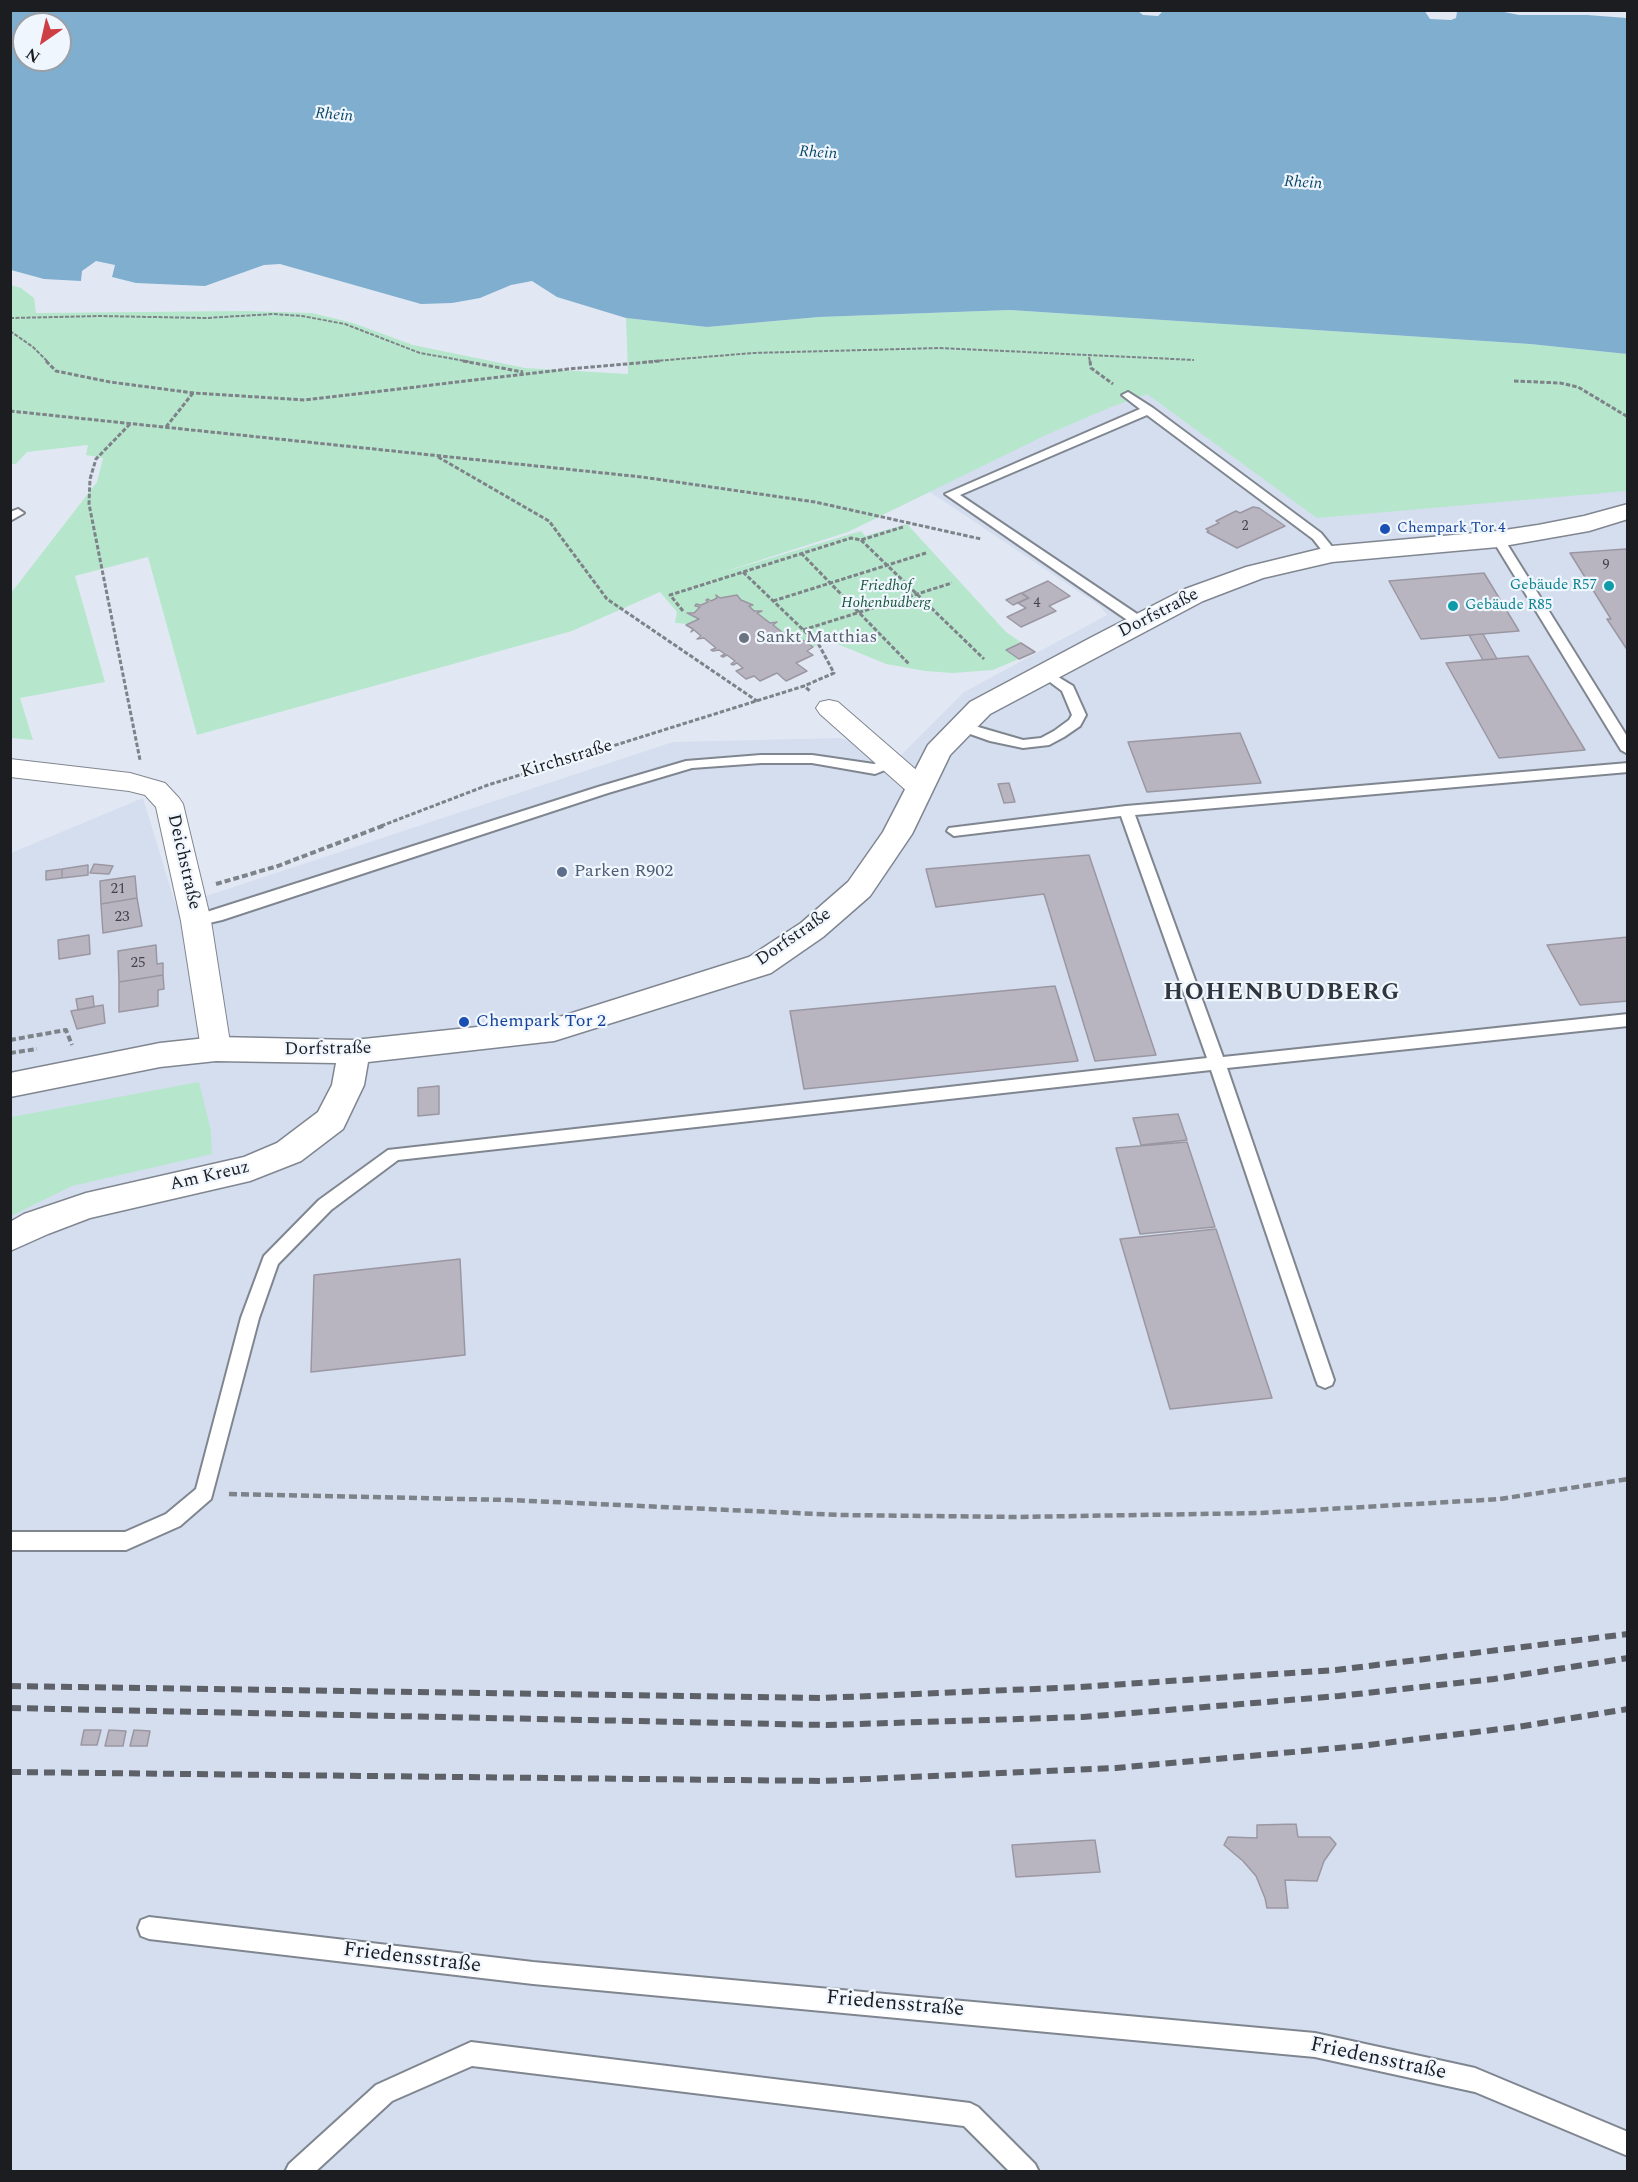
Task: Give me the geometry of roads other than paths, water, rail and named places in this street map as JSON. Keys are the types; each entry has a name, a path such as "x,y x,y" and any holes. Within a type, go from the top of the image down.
{"street":[{"name":"Dorfstraße","path":"10,1085 160,1055 216,1049 354,1052 554,1030 760,965 812,930 859,889 897,834 938,751 980,708 1194,595 1255,572 1332,554 1498,539 1589,523 1628,511"},
{"path":"829,708 919,787"},
{"name":"Deichstraße","path":"10,768 130,782 155,789 169,804 196,921 216,1049"},
{"name":"Am Kreuz","path":"10,1238 36,1224 86,1206 250,1168 289,1152 331,1120 348,1085 354,1052"}],"lane":[{"path":"1128,395 1317,536 1332,554"},
{"path":"1141,623 951,494 1125,418 1149,410"},
{"path":"1498,539 1628,750"},
{"path":"961,726 995,738 1023,744 1044,742 1059,734 1075,723 1079,715 1068,689 1045,673"},
{"path":"196,921 691,764 761,759 812,759 875,769 890,763"},
{"path":"954,831 1126,811 1628,767"},
{"path":"1126,811 1217,1063 1325,1380"},
{"path":"10,1541 126,1541 173,1521 204,1493 250,1318 270,1260 325,1205 394,1154 1628,1020"},
{"name":"Friedensstraße","path":"149,1928 533,1973 1315,2045 1475,2080 1628,2144"},
{"path":"297,2172 384,2093 471,2054 970,2115 1027,2172"}],"water":[{"name":"Rhein","path":"1164,10 1424,10 1430,19 1451,20 1456,18 1457,12 1494,10 1519,15 1587,15 1627,18 1627,354 1530,344 1010,310 819,317 707,327 626,318 557,297 532,281 511,285 480,298 452,303 421,304 280,264 264,265 205,286 136,283 112,277 115,265 96,261 82,271 81,281 44,279 11,270 11,11 1138,11 1143,15 1158,16"}],"railway":[{"path":"10,1686 822,1698 1080,1687 1336,1670 1628,1634"},
{"path":"10,1708 826,1725 1083,1717 1339,1696 1494,1679 1628,1658"},
{"path":"10,1772 823,1781 1116,1768 1360,1746 1517,1727 1628,1709"}],"place":[{"name":"Chempark Tor 4","path":"1385,529"},
{"name":"Gebäude R57","path":"1609,586"},
{"name":"Gebäude R85","path":"1453,606"},
{"name":"Sankt Matthias","path":"744,638"},
{"name":"Parken R902","path":"562,872"},
{"name":"Chempark Tor 2","path":"464,1022"}],"district":[{"name":"HOHENBUDBERG","path":"1282,994"}],"park label":[{"name":"Friedhof Hohenbudberg","path":"886,596"}]}
